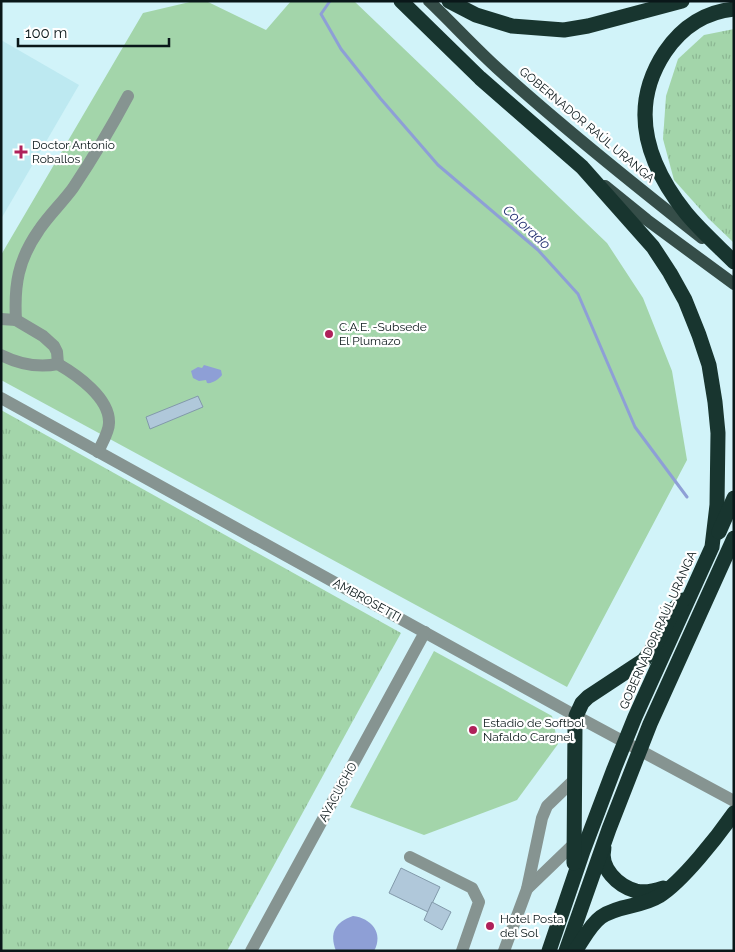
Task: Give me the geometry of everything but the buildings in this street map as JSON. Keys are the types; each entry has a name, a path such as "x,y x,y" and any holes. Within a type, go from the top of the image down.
{"highway":[{"name":"GOBERNADOR RAÚL URANGA","path":"401,1 480,78 582,168 653,247 685,300 709,365 718,433 717,505 712,547 635,717 614,769 549,951"},
{"path":"451,2 476,15 512,26 564,30 588,26 682,1"},
{"path":"734,9 718,11 699,19 670,45 657,65 650,81 645,113 645,130 652,157 660,174 687,214 734,262"},
{"path":"712,547 734,498"},
{"path":"566,951 609,829 650,724 734,538"},
{"path":"718,574 734,553"},
{"path":"574,877 576,716 588,696 644,660 657,642 675,608 692,592"},
{"path":"576,951 594,924 602,916 658,897 678,881 734,812"},
{"path":"609,829 602,854 604,863 615,880 626,888 650,892 678,881"}],"main road":[{"name":"GOBERNADOR RAÚL URANGA","path":"429,1 496,67 560,124 627,180 734,262"},
{"name":"GOBERNADOR RAÚL URANGA","path":"582,168 647,220 734,284"}],"street":[{"path":"16,320 17,276 24,257 39,230 71,190 101,146 128,96"},
{"path":"1,319 16,320 43,336 54,346 57,352 58,364"},
{"path":"1,355 17,362 32,365 49,366 58,364 74,373 106,406 109,422 108,429 98,452"},
{"name":"AMBROSETTI","path":"1,398 576,716 734,801"},
{"name":"AYACUCHO","path":"251,951 425,632"},
{"path":"504,951 527,889 542,818 548,806 574,780"},
{"path":"527,889 592,827"},
{"path":"410,857 472,888 479,902 462,951"}],"shaded area":[{"name":"Doctor Antonio Roballos","path":"1,40 79,85 1,219"}],"green space":[{"name":"C.A.E. -Subsede El Plumazo","path":"194,1 206,1 266,30 291,1 354,1 607,243 643,298 672,371 687,460 567,687 1,380 1,255 143,13"},
{"path":"734,29 734,243 709,219 674,180 663,139 666,96 678,59 704,35"},
{"path":"1,410 401,633 227,951 1,951"},
{"name":"Estadio de Softbol Nafaldo Cargnel","path":"434,651 552,716 558,744 517,800 424,835 350,807"}],"water":[{"path":"204,365 221,370 222,375 209,383 206,380 199,381 193,378 191,371 198,367 202,368"},
{"path":"353,916 365,920 374,928 377,944 374,951 336,951 333,939 335,929 342,921"}],"waterway":[{"name":"Colorado","path":"330,1 321,14 341,49 380,98 438,165 538,250 578,294 635,427 687,497"}],"place":[{"name":"Doctor Antonio Roballos","path":"21,152"},
{"name":"C.A.E. -Subsede El Plumazo","path":"329,334"},
{"name":"Estadio de Softbol Nafaldo Cargnel","path":"473,730"},
{"name":"Hotel Posta del Sol","path":"490,926"}]}
